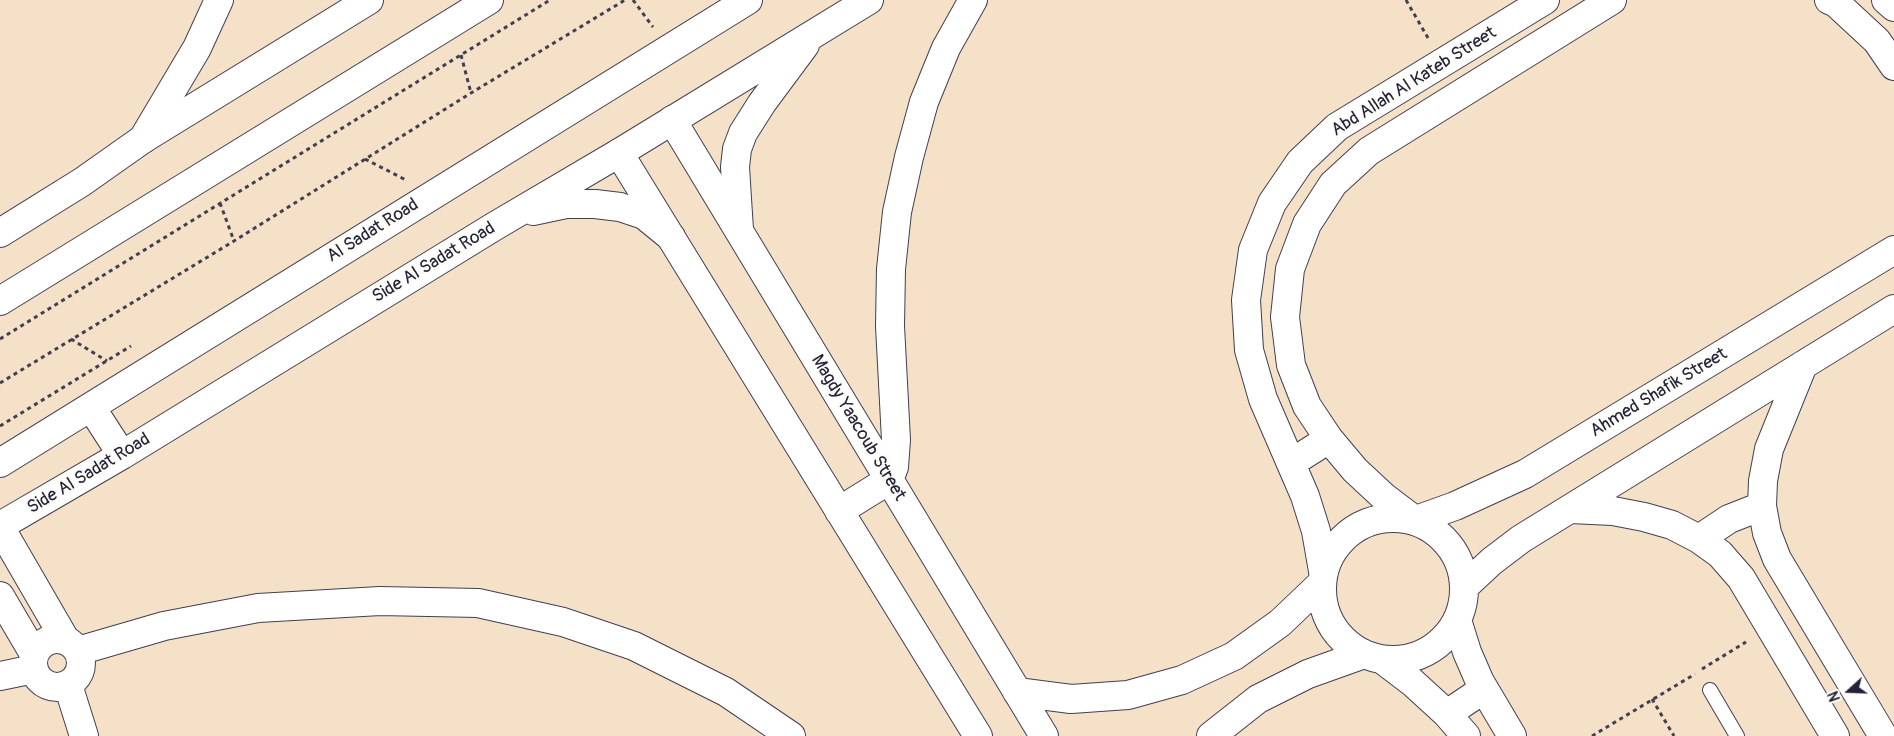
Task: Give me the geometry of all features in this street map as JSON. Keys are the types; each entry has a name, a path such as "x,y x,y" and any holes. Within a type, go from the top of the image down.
{"street":[{"path":"143,138 196,48 219,0"},
{"path":"2,234 82,182 143,138 369,0"},
{"path":"0,301 490,0"},
{"name":"Al Sadat Road","path":"0,463 748,0"},
{"name":"Side Al Sadat Road","path":"0,527 122,455 869,0"},
{"path":"839,511 889,480 894,467 896,440 890,326 891,269 897,212 924,102 946,48 973,0"},
{"name":"Abd Allah Al Kateb Street","path":"1322,577 1316,531 1305,496 1262,399 1249,350 1246,300 1253,250 1272,203 1300,162 1337,127 1545,0"},
{"name":"Abd Allah Al Kateb Street","path":"1414,520 1362,477 1329,439 1307,406 1291,365 1285,317 1290,269 1307,224 1333,184 1369,151 1612,0"},
{"path":"1830,0 1877,41 1894,66"},
{"path":"1886,0 1894,8"},
{"path":"739,230 735,167 737,149 743,133 762,103 813,34"},
{"name":"Magdy Yaacoub Street","path":"672,120 1044,736"},
{"path":"619,153 978,736"},
{"path":"514,215 566,204 595,204 620,207 644,215 671,237"},
{"name":"Ahmed Shafik Street","path":"1414,520 1455,506 1525,474 1894,250"},
{"path":"1464,587 1492,561 1521,539 1894,309"},
{"path":"1803,365 1769,449 1763,481 1762,506 1767,534 1777,559 1883,736"},
{"path":"91,407 122,455"},
{"path":"1291,463 1329,439"},
{"path":"1699,539 1729,520 1762,506"},
{"path":"1570,509 1613,511 1672,525 1699,539 1720,554 1740,578 1835,736"},
{"path":"1018,692 1072,699 1128,695 1182,680 1242,651 1280,624 1322,577 1332,550 1348,532 1368,521 1390,517 1414,520 1435,531 1450,546 1460,566 1464,587 1462,604 1457,620 1447,635 1434,647 1419,656 1401,660 1374,657 1308,674 1258,699 1211,736"},
{"path":"0,527 81,658 82,666 74,680 68,685 61,687 47,685 40,681 34,661 0,596"},
{"path":"1322,577 1323,606 1331,626 1346,642 1374,657 1412,682 1447,714 1466,736"},
{"path":"0,676 34,661 38,648 50,639 58,639 72,646 258,608 380,601 478,603 563,622 634,646 726,692 791,736"},
{"path":"1457,620 1467,652 1484,689 1512,736"},
{"path":"68,685 84,736"},
{"path":"1447,714 1484,689"}],"lane":[{"path":"1710,690 1737,736"}],"path":[{"path":"0,338 550,0"},
{"path":"0,382 234,241 471,93 625,0"},
{"path":"634,0 653,28"},
{"path":"1406,0 1442,62"},
{"path":"461,54 471,93"},
{"path":"365,159 406,179"},
{"path":"220,203 234,241"},
{"path":"71,339 106,361"},
{"path":"1592,736 1770,628"},
{"path":"1652,700 1674,736"}]}
